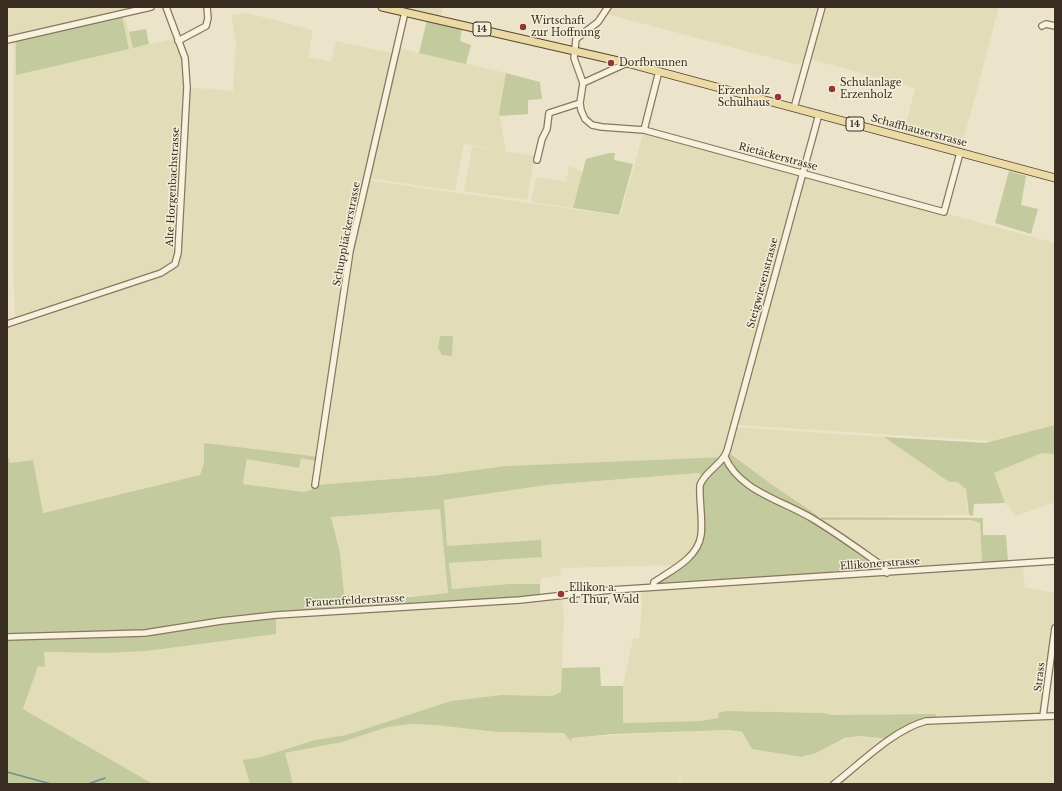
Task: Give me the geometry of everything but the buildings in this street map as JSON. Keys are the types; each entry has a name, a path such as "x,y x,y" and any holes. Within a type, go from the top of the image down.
{"main road":[{"name":"Schaffhauserstrasse","path":"382,7 393,8 627,62 1055,178"}],"street":[{"path":"7,40 151,7"},
{"name":"Alte Horgenbachstrasse","path":"7,324 161,274 175,264 178,253 187,68 166,7"},
{"path":"178,41 206,26 208,18 207,7"},
{"path":"537,160 542,139 548,129 549,113 580,103 583,83 574,58 576,39 598,22 608,7"},
{"path":"794,108 822,7"},
{"name":"Schuppliäckerstrasse","path":"316,485 350,251 405,12"},
{"path":"1042,26 1046,24 1055,26"},
{"path":"583,83 627,62"},
{"path":"644,130 659,71"},
{"name":"Rietäckerstrasse","path":"580,103 585,118 592,124 644,130 944,212 960,152"},
{"name":"Steigwiesenstrasse","path":"725,457 819,114"},
{"path":"653,587 654,582 693,554 699,545 701,534 700,485 708,472 725,457 728,465 738,476 759,491 814,519 884,567 887,573"},
{"name":"Ellikonerstrasse","path":"705,584 1055,561"},
{"name":"Frauenfelderstrasse","path":"7,637 145,633 248,617 520,600 586,592 705,584"},
{"name":"Strass","path":"1044,716 1055,628"},
{"path":"834,784 890,739 914,725 926,722 1055,716"}],"shaded area":[{"path":"7,7 147,7 124,13 133,48 177,38 185,58 187,87 233,91 236,41 231,15 247,13 313,30 308,57 331,62 336,41 396,54 367,180 620,216 644,130 803,173 725,457 506,466 431,476 316,485 311,490 304,492 243,484 248,459 299,468 301,458 204,443 204,463 200,475 42,513 33,460 10,463 7,453 7,324 15,321 13,260 14,39 7,40"},
{"path":"393,7 443,7 441,16 393,9"},
{"path":"609,7 999,7 960,153 903,137 915,88 810,59 798,65 607,14"},
{"path":"398,48 506,73 499,112 506,151 464,144 455,191 368,178"},
{"path":"472,146 535,156 527,200 464,191"},
{"path":"569,166 583,172 573,208 531,202 536,177 566,182"},
{"path":"804,175 1055,243 1055,425 992,441 736,425"},
{"path":"735,427 884,437 949,482 957,482 966,489 968,515 819,516 771,484 729,451"},
{"path":"1042,453 1055,454 1055,502 1016,516 1005,503 994,473"},
{"path":"699,473 703,477 699,545 679,565 561,568 560,576 541,578 540,584 509,584 452,589 449,563 542,557 541,541 447,546 444,500 547,485"},
{"path":"440,509 448,593 403,597 355,597 344,594 340,553 331,517"},
{"path":"819,520 970,520 980,523 982,563 890,570"},
{"path":"1023,566 1025,587 1055,593 1055,616 1043,708 1039,714 938,719 935,714 832,715 823,713 726,711 720,718 700,721 622,723 623,686 633,638 639,639 642,606 641,588"},
{"path":"562,595 564,619 561,692 552,696 501,695 451,701 346,735 315,740 261,757 244,760 250,784 153,784 23,709 38,665 44,667 44,652 106,653 147,651 275,634 276,615"},
{"path":"1055,718 1055,784 836,784 891,740 914,726 927,722"},
{"path":"411,724 435,725 497,732 564,733 571,742 572,738 728,730 742,733 752,749 801,757 816,753 845,739 860,736 888,739 834,784 681,784 680,769 679,784 293,784 284,753 342,742 388,727"}],"green space":[{"path":"122,17 129,49 16,75 16,41"},
{"path":"427,20 462,28 460,41 471,45 466,64 419,53"},
{"path":"146,29 149,44 133,48 129,32"},
{"path":"506,73 540,82 542,99 528,100 528,114 500,116 499,113"},
{"path":"609,153 615,153 614,160 633,164 619,215 573,208 586,159"},
{"path":"1009,171 1026,176 1021,205 1038,209 1031,234 995,223"},
{"path":"440,336 453,336 452,356 442,355 438,348"},
{"path":"1055,425 1055,454 1042,453 994,473 1005,503 974,504 973,516 969,515 966,489 957,482 949,482 884,437 985,443"},
{"path":"204,443 320,457 320,462 301,458 299,468 247,459 243,484 304,492 311,490 315,485 431,476 506,466 725,457 727,451 771,484 820,517 815,519 884,567 887,573 653,585 679,565 699,545 703,477 699,473 547,485 444,500 447,546 541,540 542,557 449,563 452,589 509,584 540,584 540,598 276,615 276,634 147,651 106,653 44,652 45,667 38,666 23,709 153,784 7,784 7,453 10,463 33,460 43,513 200,475 204,463","holes":["440,509 448,593 382,598 356,597 344,594 340,553 331,517"]},
{"path":"821,517 983,518 983,535 1006,535 1008,562 982,563 980,523 971,520 819,520"},
{"path":"600,667 601,686 623,686 623,723 700,721 719,718 718,713 726,711 823,713 832,715 935,714 939,721 926,721 890,739 860,736 845,738 816,753 801,757 752,749 742,732 728,730 613,734 572,738 571,742 564,733 497,732 412,724 388,727 342,742 285,753 293,784 250,784 243,760 261,757 315,740 346,735 451,701 501,695 552,696 561,692 562,668"}],"waterway":[{"path":"7,772 51,784"},
{"path":"88,784 105,778"}],"place":[{"name":"Wirtschaft zur Hoffnung","path":"523,27"},
{"name":"Dorfbrunnen","path":"611,63"},
{"name":"Schulanlage Erzenholz","path":"832,89"},
{"name":"Erzenholz Schulhaus","path":"778,97"},
{"name":"Ellikon a. d. Thur, Wald","path":"561,594"}]}
